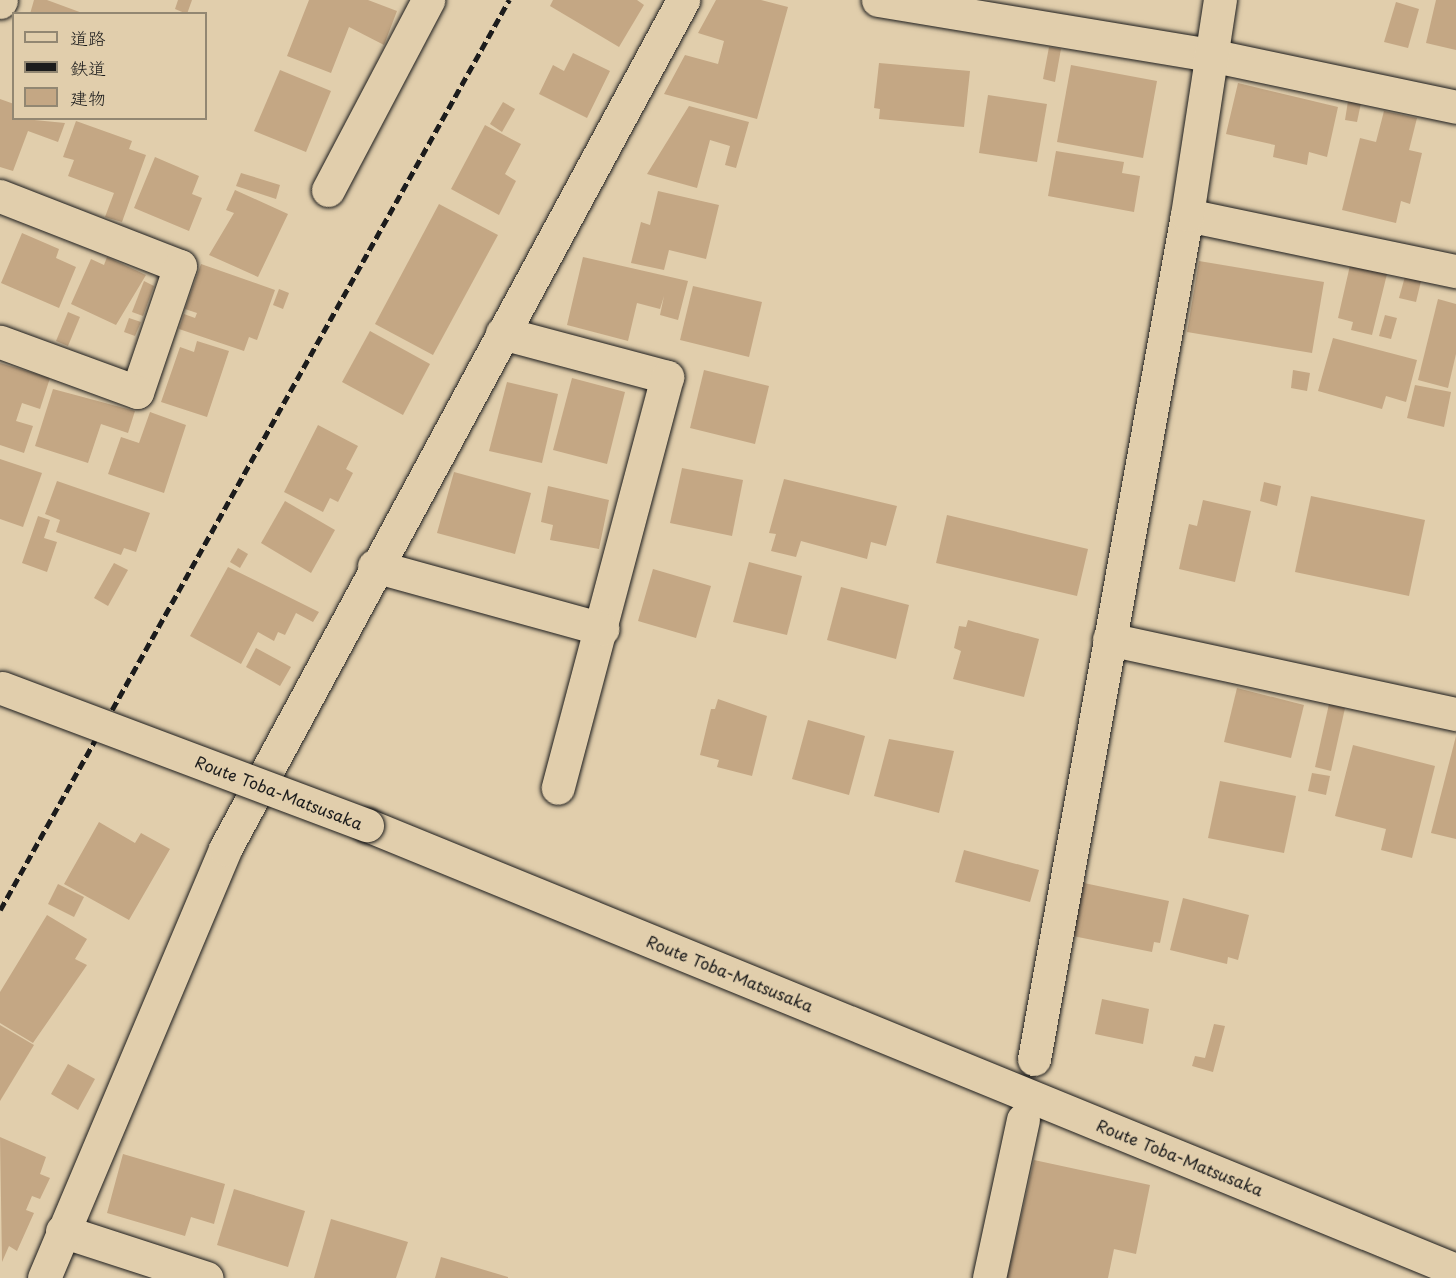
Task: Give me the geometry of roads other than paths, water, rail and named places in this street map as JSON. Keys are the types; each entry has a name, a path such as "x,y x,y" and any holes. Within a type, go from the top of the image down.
{"street":[{"path":"328,190 428,0"},
{"path":"44,1278 225,849 374,566 682,0"},
{"path":"878,0 1210,55 1456,106"},
{"path":"1034,1059 1187,215 1220,0"},
{"path":"0,196 180,266 137,392 0,342"},
{"path":"1187,215 1456,272"},
{"path":"502,333 667,376 602,629 558,788"},
{"path":"374,566 602,629"},
{"path":"1109,639 1456,714"},
{"name":"Route Toba-Matsusaka","path":"1,687 367,825 1456,1270"},
{"path":"989,1278 1023,1120"},
{"path":"62,1231 207,1278"}],"railway":[{"path":"0,910 509,0"}]}
